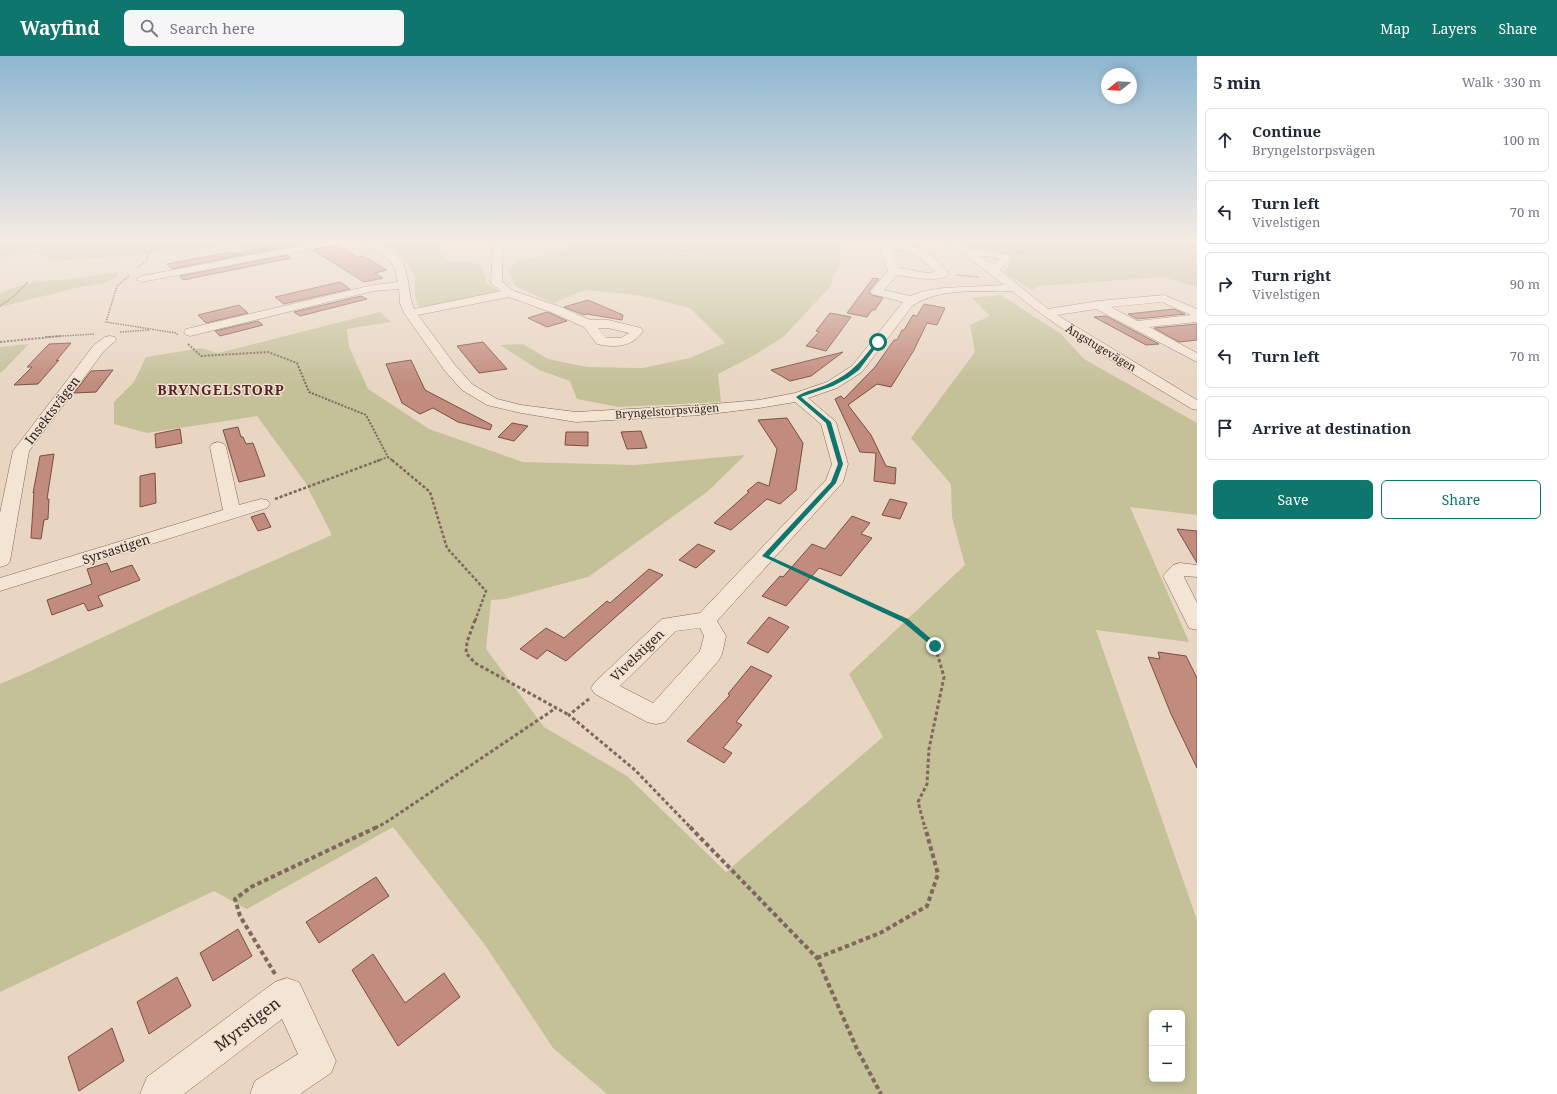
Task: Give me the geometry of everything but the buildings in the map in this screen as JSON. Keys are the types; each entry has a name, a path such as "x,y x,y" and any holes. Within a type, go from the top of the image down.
{"street":[{"path":"185,337 367,289"},
{"name":"Bryngelstorpsvägen","path":"404,289 405,304 410,313 450,368 467,387 492,402 521,409 576,417 702,410 759,404 798,397 832,385 857,369 911,300"},
{"path":"506,289 510,293 557,310 588,324"},
{"path":"878,289 876,292 911,300 919,296 942,291 979,289"},
{"name":"Ängstugevägen","path":"1016,289 1046,313 1073,331 1197,406"},
{"path":"410,313 510,293"},
{"path":"1046,313 1098,304 1164,298 1197,313"},
{"path":"1098,304 1197,358"},
{"path":"1136,325 1197,318"},
{"name":"Insektsvägen","path":"0,561 21,451 109,335"},
{"path":"706,620 834,482 840,464 828,422 798,397"},
{"path":"218,447 232,512"},
{"name":"Syrsastigen","path":"0,586 261,504"},
{"path":"1197,571 1180,569 1173,576 1197,623"},
{"name":"Vivelstigen","path":"706,620 715,636 711,654 656,715 603,688 670,624 706,620"},
{"name":"Myrstigen","path":"158,1094 160,1090 287,994 319,1061 268,1094"}],"path":[{"path":"0,306 21,289"},
{"path":"116,289 106,322 176,333 185,337 200,356 268,352 297,363 309,392 366,415 388,457 430,492 447,548 486,591 467,642 466,653 475,663 569,715 635,770 818,958 858,1049 881,1094"},
{"path":"0,342 32,338 109,335 155,330"},
{"path":"261,504 388,457"},
{"path":"765,556 906,621 935,646 944,677 929,749 927,784 918,802 938,874 927,906 880,933 818,958"},
{"path":"569,715 603,688"},
{"path":"287,994 240,916 235,899 251,887 385,823 556,708"}],"shaded area":[{"path":"10,289 70,289 0,307 0,294"},
{"path":"415,289 498,290 490,295 420,308 415,297"},
{"path":"523,289 828,289 783,337 751,357 718,374 721,402 619,407 577,399 570,381 539,370 500,345 523,344 548,359 587,367 643,368 690,358 725,343 690,308 638,295 586,290 553,303"},
{"path":"1001,295 1061,334 1084,359 1197,423 1197,515 1130,507 1189,642 1096,630 1197,920 1197,1094 607,1094 553,1048 485,945 393,827 247,909 214,891 0,992 0,684 168,607 332,535 305,482 257,416 147,433 114,424 114,402 134,382 146,357 202,348 218,353 380,312 391,322 347,329 349,347 368,389 429,429 523,462 635,465 745,455 707,492 588,577 505,599 491,600 486,649 544,727 627,776 726,872 883,737 849,674 965,565 952,517 951,484 911,438 975,352 970,325 990,316 972,298"},
{"path":"29,344 3,371 0,373 0,347"}],"district":[{"name":"BRYNGELSTORP","path":"221,390"}],"route":[{"path":"878,342 857,369 846,377 832,385 798,397 828,422 840,464 834,482 765,556 906,621 935,646"}]}
